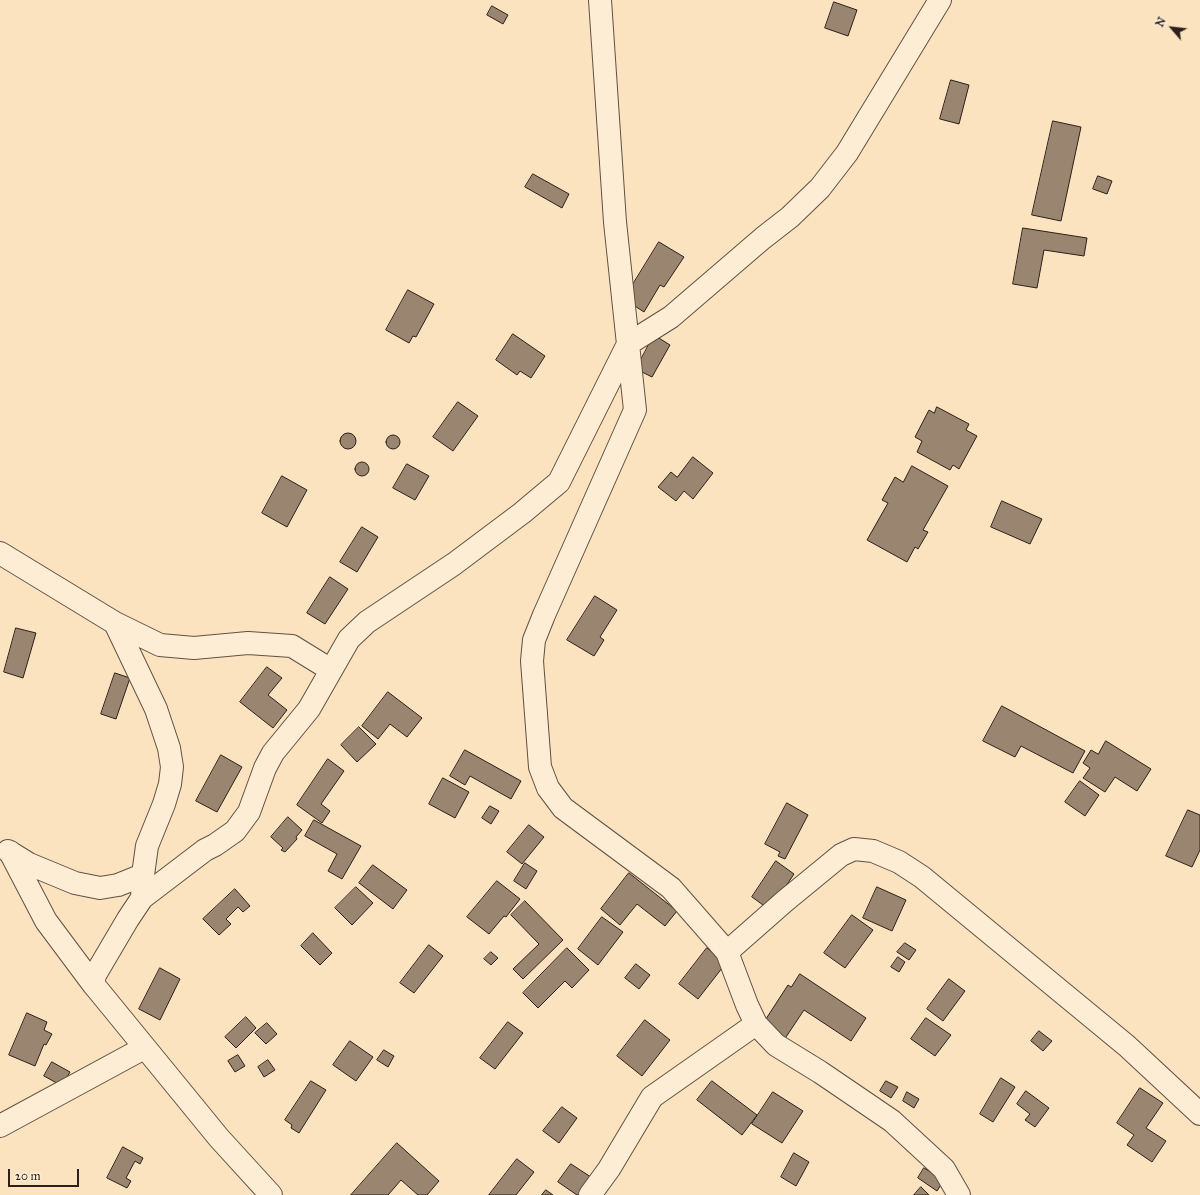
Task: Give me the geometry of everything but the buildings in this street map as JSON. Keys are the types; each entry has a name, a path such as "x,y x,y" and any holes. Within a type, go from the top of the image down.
{"street":[{"path":"600,0 615,222 635,410 534,640 532,661 540,767 548,788 562,808 671,888 727,952 747,1005 756,1024 776,1046 820,1072 892,1121 944,1169 959,1195"},
{"path":"93,984 95,975 142,898 205,850 235,831 242,822 249,812 265,768 273,753 309,709 349,639 367,622 454,564 522,513 560,482 628,344 671,317 763,238 790,217 820,188 847,153 940,0"},
{"path":"0,553 115,623 160,645 194,648 248,643 292,646 331,670"},
{"path":"115,623 156,709 169,748 172,768 166,798 147,846 143,875 142,898"},
{"path":"727,952 841,855 854,849 873,852 899,862 922,877 1127,1046 1200,1114"},
{"path":"5,850 29,864 75,883 100,888 118,885 143,875"},
{"path":"5,850 46,921 93,984 219,1138 271,1195"},
{"path":"590,1195 609,1169 652,1097 756,1024"},
{"path":"0,1126 144,1048"}]}
